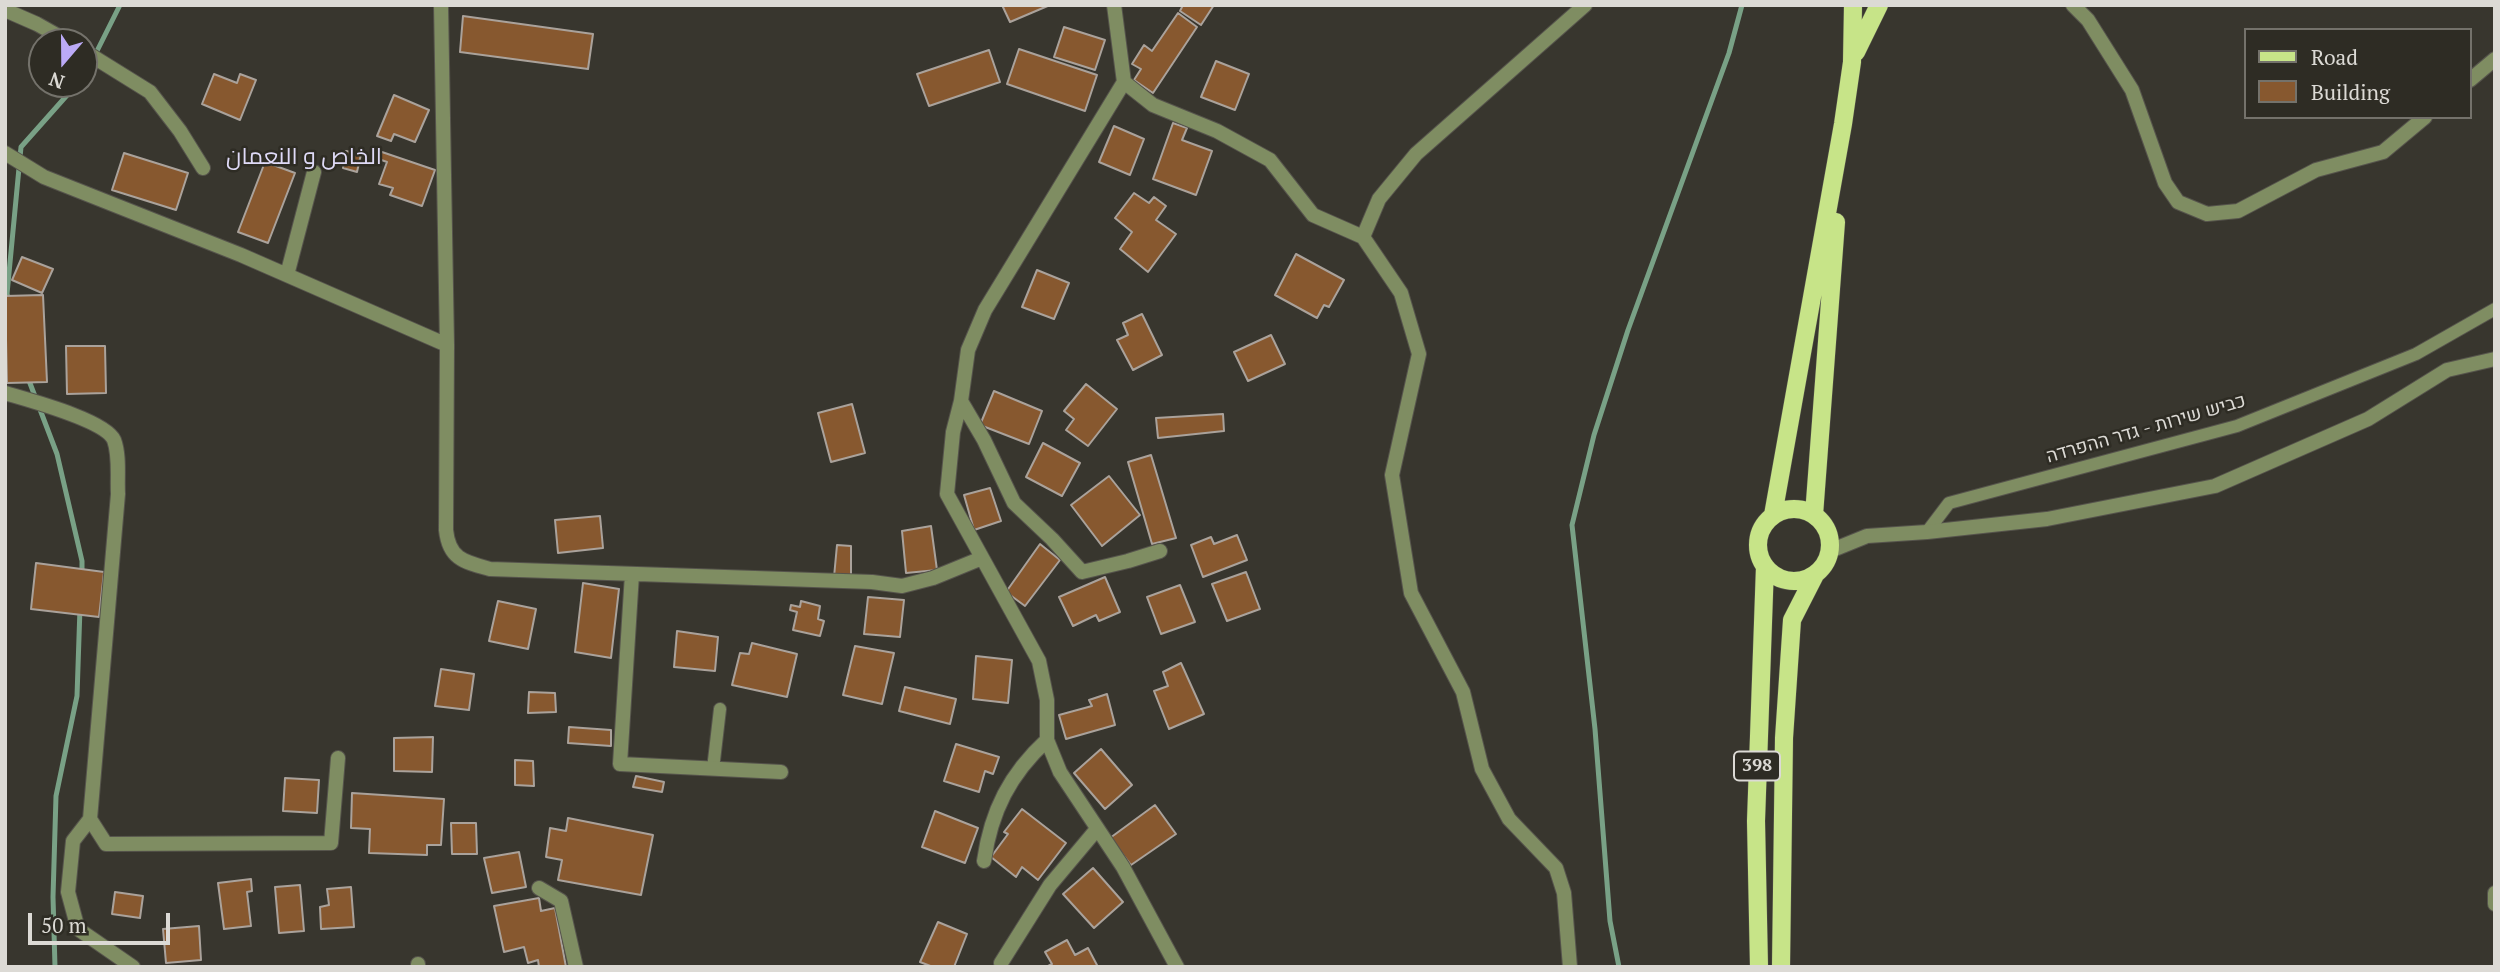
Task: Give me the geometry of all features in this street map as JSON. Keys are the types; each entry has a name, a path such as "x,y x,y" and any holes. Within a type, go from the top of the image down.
{"main road":[{"name":"398","path":"1759,967 1756,821 1765,566 1759,553 1759,539 1763,526 1773,516 1843,124 1852,62 1853,5"},
{"name":"398","path":"1852,62 1879,5"},
{"name":"398","path":"1814,515 1843,124"},
{"path":"1773,516 1786,510 1800,510 1814,515 1824,524 1830,537 1830,551"},
{"name":"398","path":"1781,967 1783,738 1792,620 1815,575 1825,565 1830,551"},
{"path":"1765,566 1775,576 1788,581 1815,575"},
{"path":"1756,821 1765,826 1774,826 1782,821"}],"street":[{"path":"441,5 447,345 446,530 448,545 454,555 490,569 872,582 902,586 933,579 982,558"},
{"path":"1114,5 1124,82 985,310 968,350 961,401 951,442 947,494 1039,661 1047,701 1047,740 1060,772 1122,867 1177,967"},
{"path":"1363,237 1379,199 1416,153 1585,5"},
{"path":"2066,5 2088,20"},
{"path":"2073,5 2088,20 2132,90 2165,183 2178,202 2207,214 2238,211 2316,170 2383,152 2423,119"},
{"path":"5,10 44,28"},
{"path":"2472,78 2495,59"},
{"path":"98,60 149,92 180,131 204,169"},
{"path":"1124,82 1153,104 1217,131 1270,160 1313,215 1363,237 1401,293 1419,354 1392,475 1411,593 1463,692 1482,769 1487,779 1509,819 1556,868 1564,893 1570,967"},
{"path":"5,153 44,177 287,275 447,345"},
{"path":"287,275 314,172"},
{"path":"1830,551 1867,536 2047,519 2215,486 2368,419 2447,370 2495,359"},
{"path":"5,393 96,425 113,438 117,456 118,494 90,819 73,841 68,892 78,929 133,967"},
{"path":"961,401 984,440 1014,503 1082,572 1160,551"},
{"path":"632,574 620,764 781,772"},
{"path":"984,861 998,804 1028,758 1047,740"},
{"path":"90,819 106,844 331,843 338,758"},
{"path":"1001,963 1050,885 1097,829"},
{"path":"539,888 561,901 576,967"},
{"path":"2495,893 2495,904"}],"lane":[{"name":"כביש שירות - גדר ההפרדה","path":"1927,532 1950,503 2237,426 2416,354 2495,309"},
{"path":"713,769 720,709"}],"building":[{"path":"1002,5 1050,5 1010,22"},
{"path":"1183,5 1214,5 1201,25 1180,11"},
{"path":"1178,13 1197,27 1153,93 1134,80 1141,69 1132,64 1144,45 1152,51"},
{"path":"463,16 593,34 588,69 460,52"},
{"path":"1064,27 1105,40 1095,70 1054,57"},
{"path":"1019,49 1097,75 1085,111 1007,84"},
{"path":"989,50 1000,82 929,106 917,74"},
{"path":"1216,61 1249,74 1235,110 1201,97"},
{"path":"214,74 237,83 240,74 256,80 240,120 202,104"},
{"path":"394,95 429,110 415,142 394,134 391,141 377,136"},
{"path":"1173,123 1187,128 1182,140 1212,151 1196,195 1153,179"},
{"path":"1114,126 1144,139 1130,175 1099,162"},
{"path":"346,151 361,154 357,172 343,168"},
{"path":"379,151 435,170 422,206 390,195 393,188 379,184 387,162 376,158"},
{"path":"124,153 188,173 176,210 112,190"},
{"path":"265,162 295,173 268,243 238,232"},
{"path":"1134,193 1149,203 1154,197 1166,206 1156,220 1176,234 1148,272 1120,249 1132,232 1115,218"},
{"path":"1296,254 1344,280 1329,307 1324,305 1317,318 1275,295"},
{"path":"22,257 53,269 42,293 12,280"},
{"path":"1037,270 1069,283 1054,319 1022,307"},
{"path":"43,295 47,382 7,383 5,296"},
{"path":"1142,314 1162,355 1133,370 1117,340 1128,335 1123,323"},
{"path":"1271,335 1285,364 1248,381 1234,352"},
{"path":"66,346 105,346 106,393 67,394"},
{"path":"1086,384 1117,409 1088,446 1066,430 1074,419 1064,411"},
{"path":"994,391 1042,411 1029,444 980,425"},
{"path":"852,404 865,453 831,462 818,413"},
{"path":"1223,414 1224,431 1158,438 1156,418"},
{"path":"1043,443 1080,463 1062,496 1026,477"},
{"path":"1151,455 1176,538 1152,544 1128,462"},
{"path":"1109,476 1140,515 1102,546 1071,505"},
{"path":"990,488 1001,521 974,530 964,495"},
{"path":"600,516 603,548 558,553 555,520"},
{"path":"931,526 937,570 906,573 902,531"},
{"path":"1237,535 1247,560 1203,577 1191,545 1211,537 1214,544"},
{"path":"1040,544 1060,560 1025,606 1006,592"},
{"path":"837,545 851,546 851,577 834,577"},
{"path":"36,563 104,572 99,617 31,609"},
{"path":"1246,572 1260,609 1227,621 1212,584"},
{"path":"1105,577 1120,612 1099,621 1096,615 1073,626 1059,597"},
{"path":"583,583 619,589 611,658 575,652"},
{"path":"1180,585 1195,622 1161,634 1147,597"},
{"path":"868,597 904,600 900,637 864,634"},
{"path":"498,601 536,609 528,649 489,641"},
{"path":"801,601 820,606 818,619 824,621 820,636 793,630 797,612 790,610 791,605 800,607"},
{"path":"677,631 718,637 715,671 674,667"},
{"path":"752,643 797,654 787,697 732,685 740,653 749,654"},
{"path":"855,646 894,653 882,704 843,695"},
{"path":"976,656 1012,660 1008,703 973,699"},
{"path":"1181,663 1204,714 1169,729 1154,691 1168,686 1163,672"},
{"path":"441,669 474,674 469,710 435,706"},
{"path":"905,687 956,699 950,724 899,711"},
{"path":"529,692 555,693 556,712 528,713"},
{"path":"1107,694 1115,725 1066,739 1059,715 1092,706 1089,700"},
{"path":"569,727 611,730 611,746 568,743"},
{"path":"433,737 432,772 394,771 394,738"},
{"path":"956,744 999,757 993,774 985,771 979,792 944,781"},
{"path":"1101,749 1132,785 1105,809 1074,773"},
{"path":"515,760 533,761 534,786 515,785"},
{"path":"636,776 664,782 662,792 633,787"},
{"path":"285,778 319,780 317,813 283,811"},
{"path":"352,793 444,799 441,845 427,845 427,855 369,853 370,829 351,828"},
{"path":"1155,805 1176,834 1131,865 1110,838"},
{"path":"1022,809 1066,843 1038,880 1022,867 1016,877 991,857 1008,834 1004,832"},
{"path":"935,811 978,828 965,863 922,847"},
{"path":"568,818 653,835 641,895 558,880 562,860 546,857 550,828 566,831"},
{"path":"451,823 476,823 477,854 452,854"},
{"path":"519,852 526,887 492,893 484,858"},
{"path":"1093,868 1123,902 1094,928 1063,894"},
{"path":"251,879 252,891 247,892 251,926 224,929 218,883"},
{"path":"300,885 304,931 279,933 275,887"},
{"path":"351,887 354,927 321,929 320,907 329,905 327,889"},
{"path":"115,892 143,896 140,918 112,914"},
{"path":"539,898 541,911 555,908 566,967 539,967 538,960 528,963 524,947 504,952 494,906"},
{"path":"938,922 967,934 954,967 933,967 920,962"},
{"path":"199,926 201,960 166,963 163,929"},
{"path":"1067,940 1075,955 1088,948 1098,967 1046,967 1052,964 1045,952"}],"waterway":[{"path":"98,49 120,5"},
{"path":"1619,967 1610,921 1595,729 1572,525 1594,435 1628,330 1729,53 1742,5"},
{"path":"9,301 7,294 21,147 65,98"},
{"path":"28,378 57,454 82,561 82,574"},
{"path":"55,967 53,897 56,796 77,696 80,608"}],"district":[{"name":"الخاص و النعمان","path":"304,157"}]}
